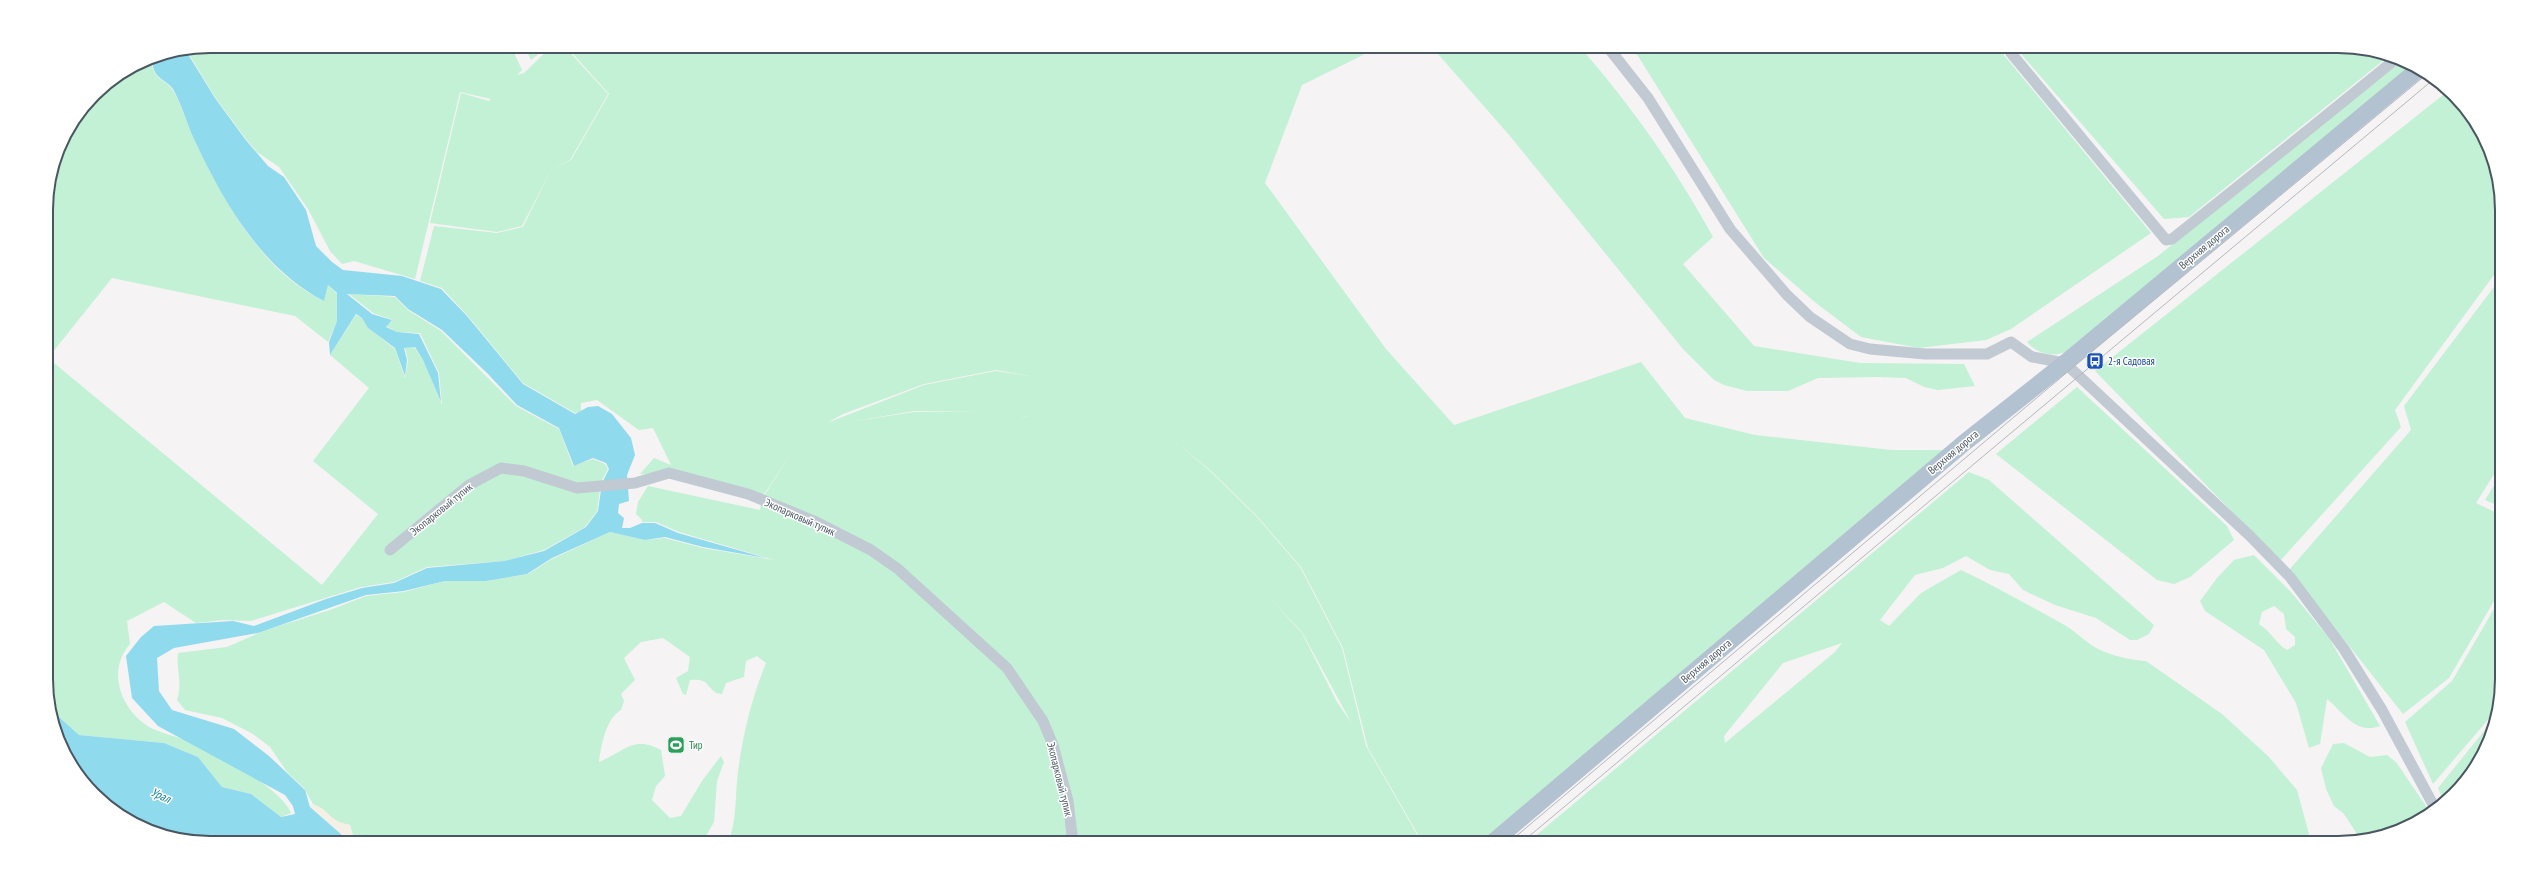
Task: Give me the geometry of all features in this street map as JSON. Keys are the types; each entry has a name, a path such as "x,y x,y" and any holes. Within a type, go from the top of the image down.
{"main road":[{"name":"Верхняя дорога","path":"1500,836 1964,443 2065,364 2414,73"}],"street":[{"path":"1612,53 1648,98 1730,229 1787,295 1810,317 1850,344 1870,349 1925,354 1986,354 2011,342 2032,357 2065,364 2250,536 2290,577 2344,649 2418,773 2433,804"},
{"path":"2011,53 2166,240 2172,239 2225,198 2261,166 2392,62"},
{"name":"Экопарковый тупик","path":"390,550 416,531 469,485 501,468 524,471 576,488 635,482 669,473 748,494 814,521 871,550 904,574 1007,668 1030,699 1043,721 1053,745 1068,801 1072,836"}],"green space":[{"path":"514,53 522,70 517,75 524,73 545,53 570,53 608,94 570,160 551,170 522,226 497,232 430,223 461,93 489,101 491,99 460,92 415,279 354,261 342,264 330,251 308,209 279,167 257,152 215,97 189,54"},
{"path":"528,53 540,53 531,60"},
{"path":"572,53 1363,53 1363,55 1302,85 1265,183 1386,349 1454,425 1641,362 1685,418 1755,435 1891,450 1953,450 1489,836 1419,836 1368,748 1343,648 1301,567 1256,515 1210,470 1172,439 1209,470 1256,516 1300,567 1342,648 1366,746 1418,836 731,836 733,826 738,771 745,730 756,689 766,663 757,656 746,661 744,677 726,683 722,694 716,693 703,681 690,680 686,695 683,694 676,678 688,671 690,657 663,638 641,642 624,658 635,680 621,694 624,701 621,710 612,719 605,733 599,762 635,745 643,744 661,750 665,776 656,786 652,800 670,818 681,816 702,781 721,756 724,762 717,781 714,822 706,836 353,836 350,825 336,822 323,809 313,804 304,788 287,772 270,747 253,734 222,718 185,710 177,700 179,694 178,653 227,647 266,630 330,610 366,596 404,592 445,581 486,581 528,574 552,559 610,532 645,540 664,538 703,548 774,560 679,532 656,522 642,522 636,514 638,502 648,486 760,510 762,499 793,451 761,499 655,475 640,474 654,458 671,465 653,428 639,430 597,400 581,403 581,411 575,413 523,383 468,316 442,288 420,281 434,226 497,233 523,227 551,170 571,160 609,94","holes":["996,370 1036,377 996,371 924,385 827,423 843,414 924,384","914,411 979,411 914,412 849,422","1268,596 1302,632 1352,724 1337,702 1302,633"]},
{"path":"1437,53 1585,53 1634,114 1668,162 1713,237 1683,264 1754,346 1860,363 1964,364 1975,386 1938,390 1924,387 1906,378 1818,378 1788,391 1747,391 1724,385 1714,380 1683,349 1510,136"},
{"path":"1635,53 2003,53 2151,233 2011,329 1986,340 1919,348 1861,337 1816,303 1764,258"},
{"path":"2021,53 2349,53 2384,60 2189,217 2164,219"},
{"path":"152,64 156,75 170,87 175,95 191,133 218,186 246,232 262,252 301,288 324,301 328,285 337,294 337,321 328,342 295,316 112,278 53,352 53,199 61,159 74,131 92,106 114,85 140,69"},
{"path":"2397,64 2409,69 2066,352 2050,354 2040,352 2027,342 2158,256"},
{"path":"2444,94 2463,114 2479,140 2490,169 2495,199 2495,273 2395,410 2401,427 2280,561 2095,371"},
{"path":"2495,286 2495,473 2476,503 2495,512 2495,599 2449,678 2403,714 2289,570 2411,430 2404,406"},
{"path":"349,294 395,297 408,310 441,331 516,406 559,429 573,466 593,459 605,464 608,469 601,482 597,511 585,527 544,550 504,561 427,567 394,582 361,587 251,621 223,620 196,623 164,602 127,621 130,644 123,655 119,666 118,678 120,690 132,712 140,721 151,728 199,746 245,771 261,782 285,803 291,813 281,817 251,794 222,787 198,757 164,743 79,735 57,715 53,690 53,362 322,585 378,514 313,461 369,388 330,355 356,315 362,318 368,328 395,349 405,378 408,360 405,348 414,347 423,360 442,405 439,373 420,333 397,332 386,326 393,320 373,313"},
{"path":"2077,387 2227,526 2234,540 2190,577 2174,584 2157,580 1996,454"},
{"path":"1969,472 1989,480 2154,625 2149,634 2137,640 2130,640 2096,618 2055,605 2023,590 2009,574 1990,570 1966,556 1943,568 1915,575 1880,620 1889,626 1921,593 1961,570 2065,625 2089,643 2105,652 2133,660 2146,661 2222,714 2268,756 2297,790 2309,834 2307,836 1535,836","holes":["1842,643 1835,652 1725,743 1724,736 1783,663"]},
{"path":"2495,484 2495,504 2485,500"},
{"path":"2254,555 2291,592 2329,638 2380,726 2364,728 2357,725 2327,699 2320,744 2309,748 2296,703 2264,650 2205,611 2200,601 2217,578 2234,560","holes":["2274,606 2284,614 2286,629 2295,637 2295,645 2287,650 2259,624 2262,612"]},
{"path":"2495,607 2495,690 2491,717 2433,784 2405,722 2452,681"},
{"path":"2488,726 2479,749 2463,775 2442,797 2438,788"},
{"path":"2344,743 2370,757 2387,755 2396,762 2428,808 2408,820 2389,828 2358,835 2344,814 2334,806 2326,789 2321,768 2333,744"}],"sand":[{"path":"313,804 334,819 350,825 353,836 343,836 310,807"}],"water":[{"name":"Урал","path":"188,54 215,98 245,139 268,166 284,177 306,210 316,246 332,262 343,270 402,276 441,289 467,316 523,384 575,414 588,407 598,406 612,414 631,438 635,455 627,475 629,501 619,504 618,513 624,518 622,528 630,528 642,523 655,523 678,533 766,558 703,547 665,537 645,540 610,532 552,558 527,574 486,581 445,581 404,591 366,595 258,633 174,648 157,658 159,691 172,710 234,729 269,756 305,790 310,807 343,836 199,836 169,831 140,820 114,804 85,775 69,749 61,730 57,715 79,735 164,743 198,757 222,787 251,794 281,817 295,814 293,806 285,795 158,726 132,698 126,656 141,637 154,626 233,621 254,626 326,599 362,588 394,583 427,568 504,561 544,551 586,527 598,511 602,483 609,469 606,463 593,458 574,466 559,428 517,405 488,374 442,330 408,309 395,296 347,294 372,314 392,320 386,327 397,332 419,334 438,373 441,402 423,360 415,347 404,348 407,360 405,376 395,348 368,328 362,318 356,314 330,355 329,342 337,321 337,293 328,285 324,301 301,287 262,251 245,230 217,184 193,137 179,100 173,89 159,77 153,64 169,58"}],"tram line":[{"path":"1516,836 2071,369 2423,78"},
{"path":"1529,836 2430,82"}],"place":[{"name":"2-я Садовая","path":"2095,361"},
{"name":"Тир","path":"676,745"}]}
